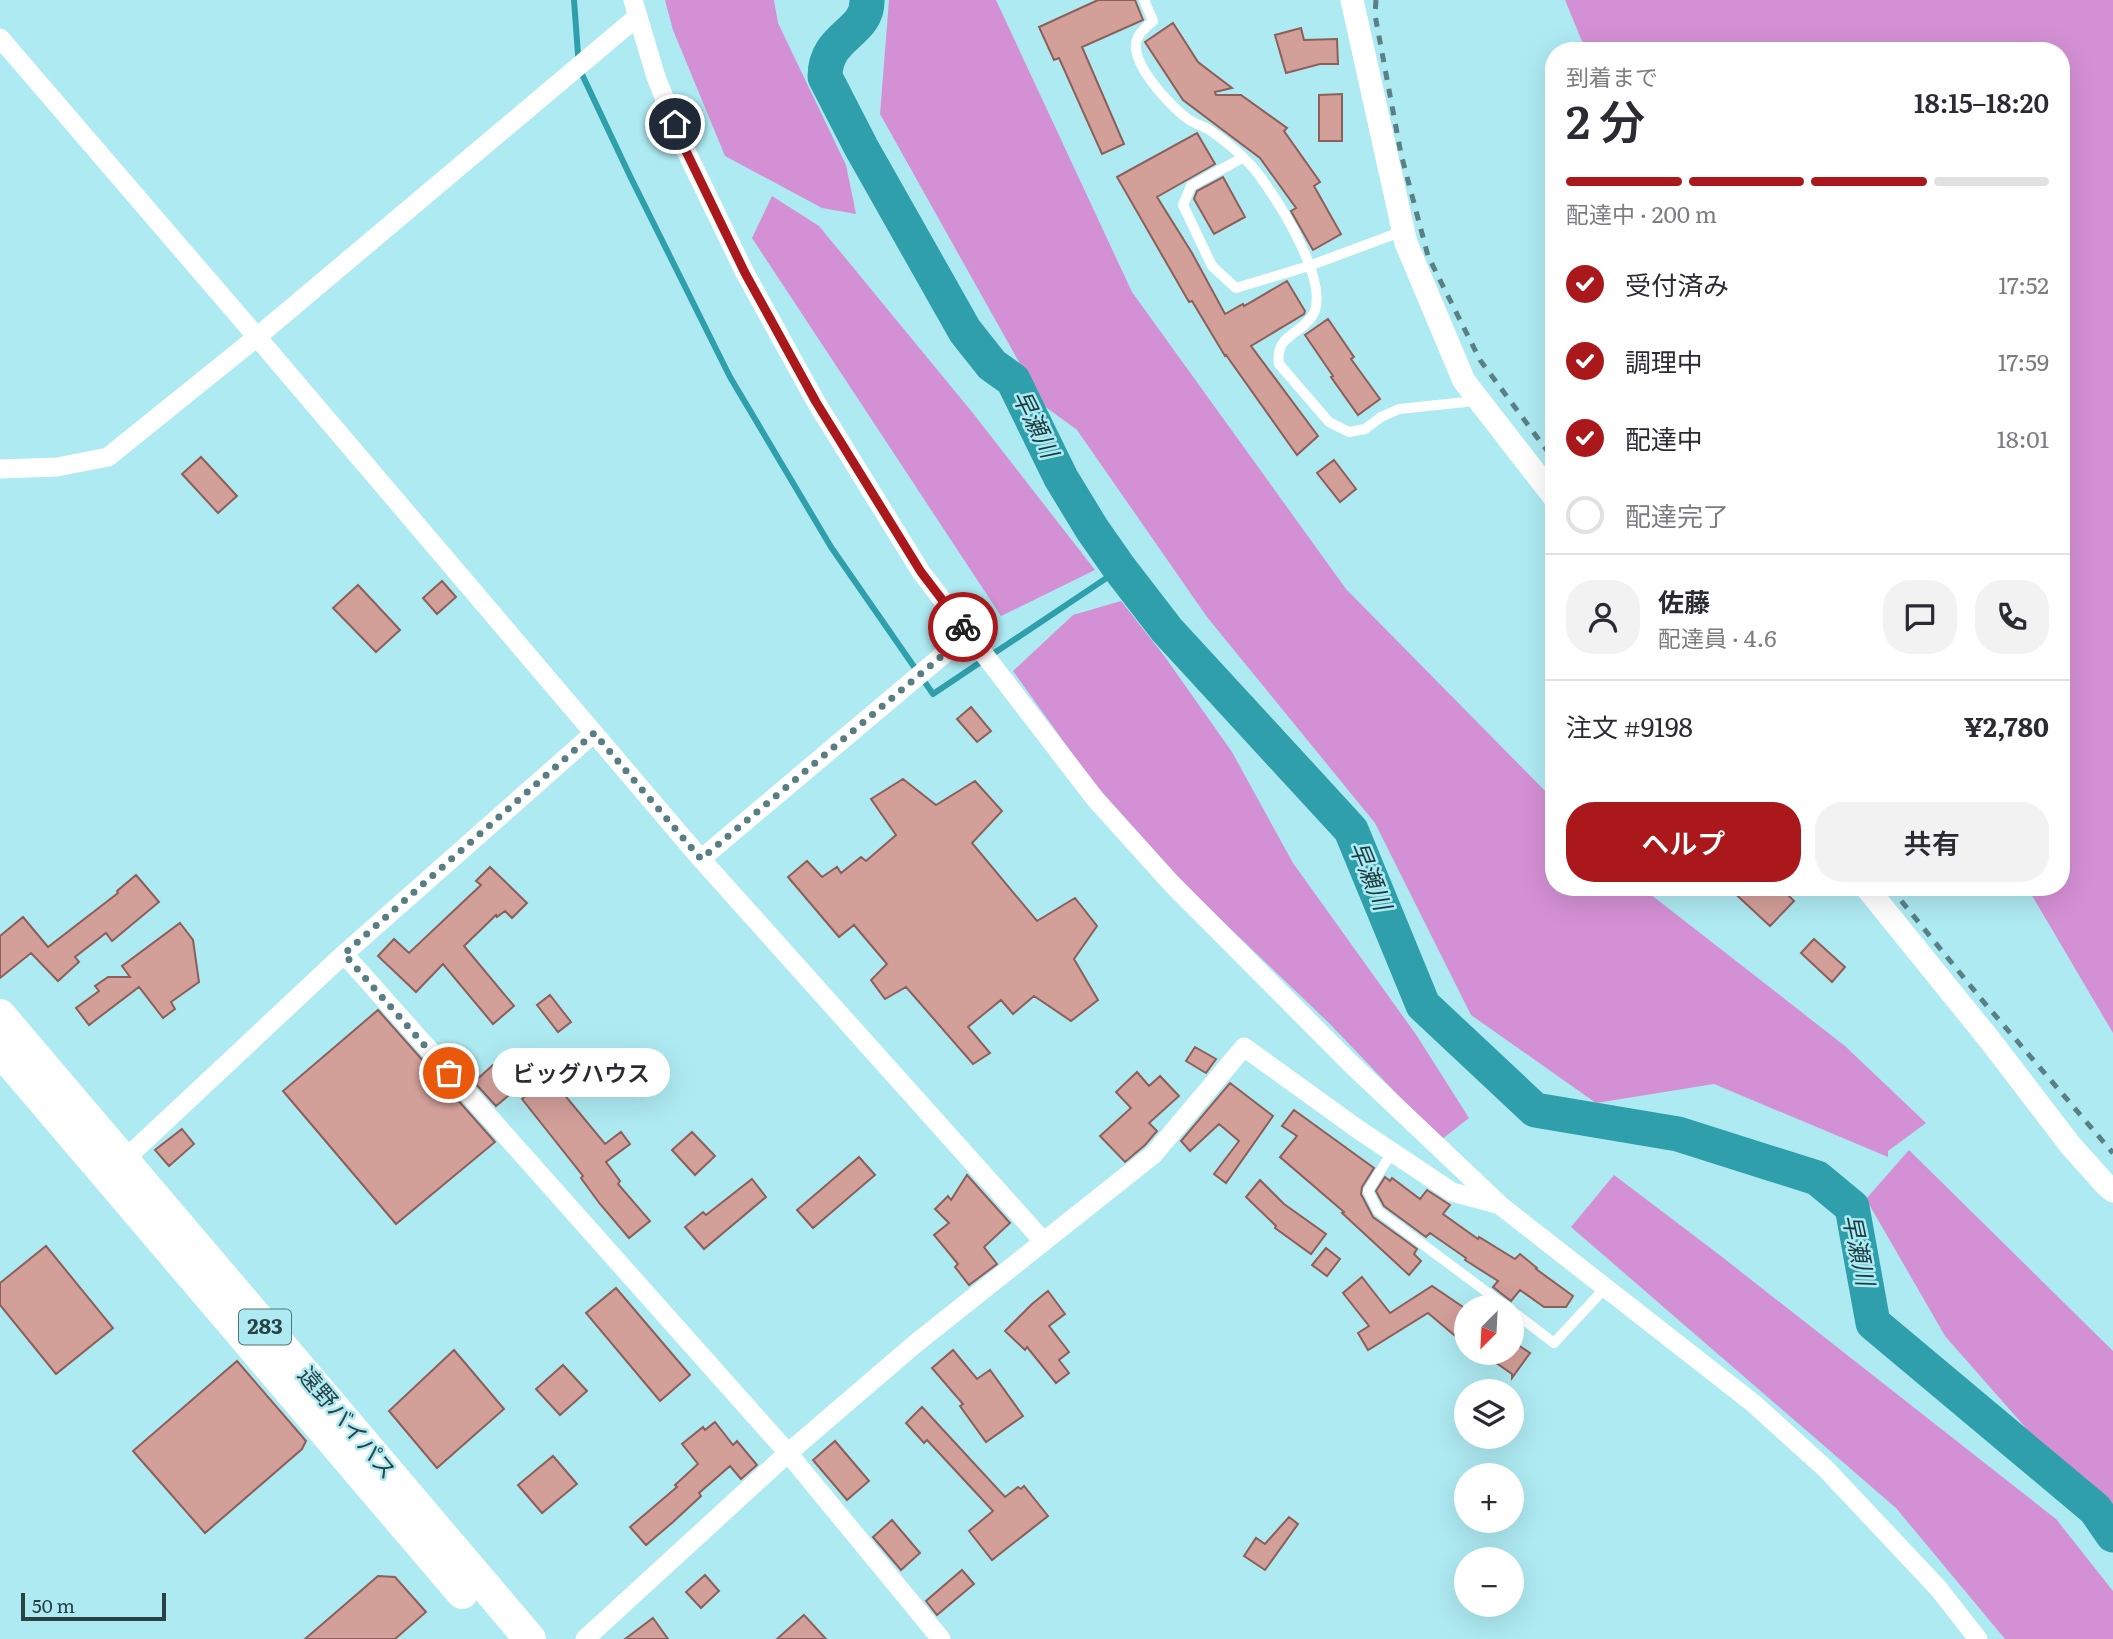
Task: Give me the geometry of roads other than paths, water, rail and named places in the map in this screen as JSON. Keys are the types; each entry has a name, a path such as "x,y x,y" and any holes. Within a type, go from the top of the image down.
{"highway":[{"name":"遠野バイパス","path":"0,1015 530,1639"},
{"name":"遠野バイパス","path":"0,1050 502,1639"}],"street":[{"path":"1352,0 1406,243 1464,382 1545,486"},
{"path":"0,469 57,467 108,457 257,337 635,9 656,77 684,147 745,273 816,402 921,572 1096,800 1171,884 1350,1063 1502,1206 1753,1402 1826,1469 1938,1588 1978,1639"},
{"path":"0,38 701,859 1044,1242"},
{"path":"701,859 968,634"},
{"path":"124,1160 344,954 594,733"},
{"path":"1873,896 2071,1146 2113,1191"},
{"path":"344,954 788,1453 941,1639"},
{"path":"585,1639 788,1453 915,1344 1154,1154 1244,1046 1452,1192 1502,1206"}],"lane":[{"path":"1144,0 1153,21 1138,37 1136,53 1151,80 1163,97 1189,120 1210,131 1257,172 1291,223 1309,265 1316,284 1316,306 1311,318 1277,351 1279,364 1329,422 1349,432 1365,429 1381,417 1399,410 1466,402"},
{"path":"1242,158 1191,186 1183,205 1212,267 1236,288 1309,265 1403,230"},
{"path":"1392,1152 1368,1191 1378,1211 1491,1295"},
{"path":"1524,1320 1554,1342 1606,1287"}],"waterway":[{"path":"574,0 579,68 730,377 831,547 933,694 1120,569"},
{"name":"早瀬川","path":"867,0 861,20 832,52 825,77 861,147 965,331 992,365 1013,380 1061,478 1120,569 1167,630 1351,830 1423,1005 1535,1110 1678,1134 1817,1178 1852,1207 1873,1323 2095,1509 2113,1535"}],"railway":[{"path":"1376,0 1375,15 1401,154 1428,256 1480,360 1545,448"},
{"path":"1897,896 2113,1153"}],"place":[{"name":"ビッグハウス","path":"449,1073"}]}
